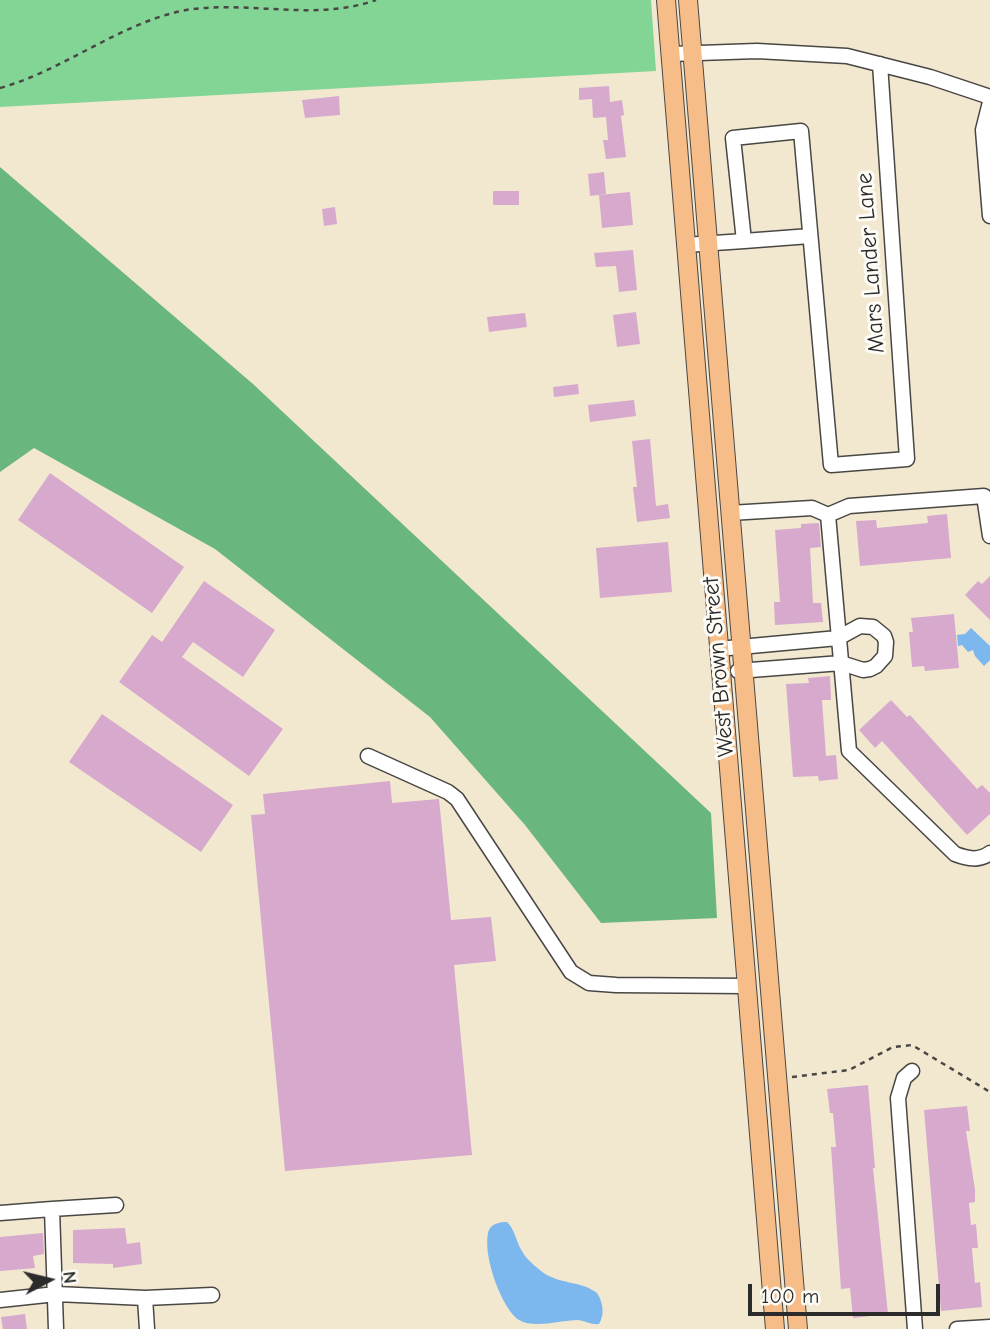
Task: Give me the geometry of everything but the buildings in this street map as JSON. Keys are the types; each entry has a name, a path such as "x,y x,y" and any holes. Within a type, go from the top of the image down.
{"main road":[{"name":"West Brown Street","path":"666,0 713,580 722,598 729,648"},
{"name":"West Brown Street","path":"688,0 730,513 729,648 746,986 775,1329"},
{"path":"700,427 723,427"},
{"path":"729,648 730,670 741,670"},
{"name":"West Brown Street","path":"741,670 798,1329"},
{"path":"746,986 770,985"}],"street":[{"path":"670,54 757,51 847,56 930,77 990,100 983,130 990,216"},
{"name":"Mars Lander Lane","path":"810,236 831,465 906,459 880,64"},
{"path":"685,245 707,244 810,236 801,131 733,138 744,241"},
{"path":"730,513 812,508 828,515 849,506 984,496 990,536"},
{"path":"828,515 849,751 955,854 982,858 990,853"},
{"path":"729,648 838,638 853,628 867,625 879,631 886,642 885,656 876,666 863,670 841,663 741,670"},
{"path":"368,756 448,792 457,799 570,972 589,983 746,986"},
{"path":"912,1071 904,1078 898,1098 915,1329"},
{"path":"0,1213 116,1205"},
{"path":"52,1209 56,1329"},
{"path":"0,1300 56,1294 145,1298 212,1295"},
{"path":"145,1298 147,1329"},
{"path":"957,1329 990,1326"}],"path":[{"path":"0,88 46,71 129,28 174,12 230,5 330,10 376,0"},
{"path":"789,1078 849,1070 894,1047 912,1045 990,1092"}],"green space":[{"path":"0,0 651,0 656,71 0,107"},
{"path":"0,167 253,384 711,813 717,918 601,923 525,825 430,717 215,549 34,448 0,472"}],"water":[{"path":"971,628 990,646 990,660 984,666 973,650 968,652 962,645 958,646 957,635 965,634"},
{"path":"507,1222 524,1254 541,1271 555,1279 584,1286 597,1293 602,1308 599,1324 578,1320 532,1324 519,1320 512,1314 494,1278 487,1239 492,1226"}]}
